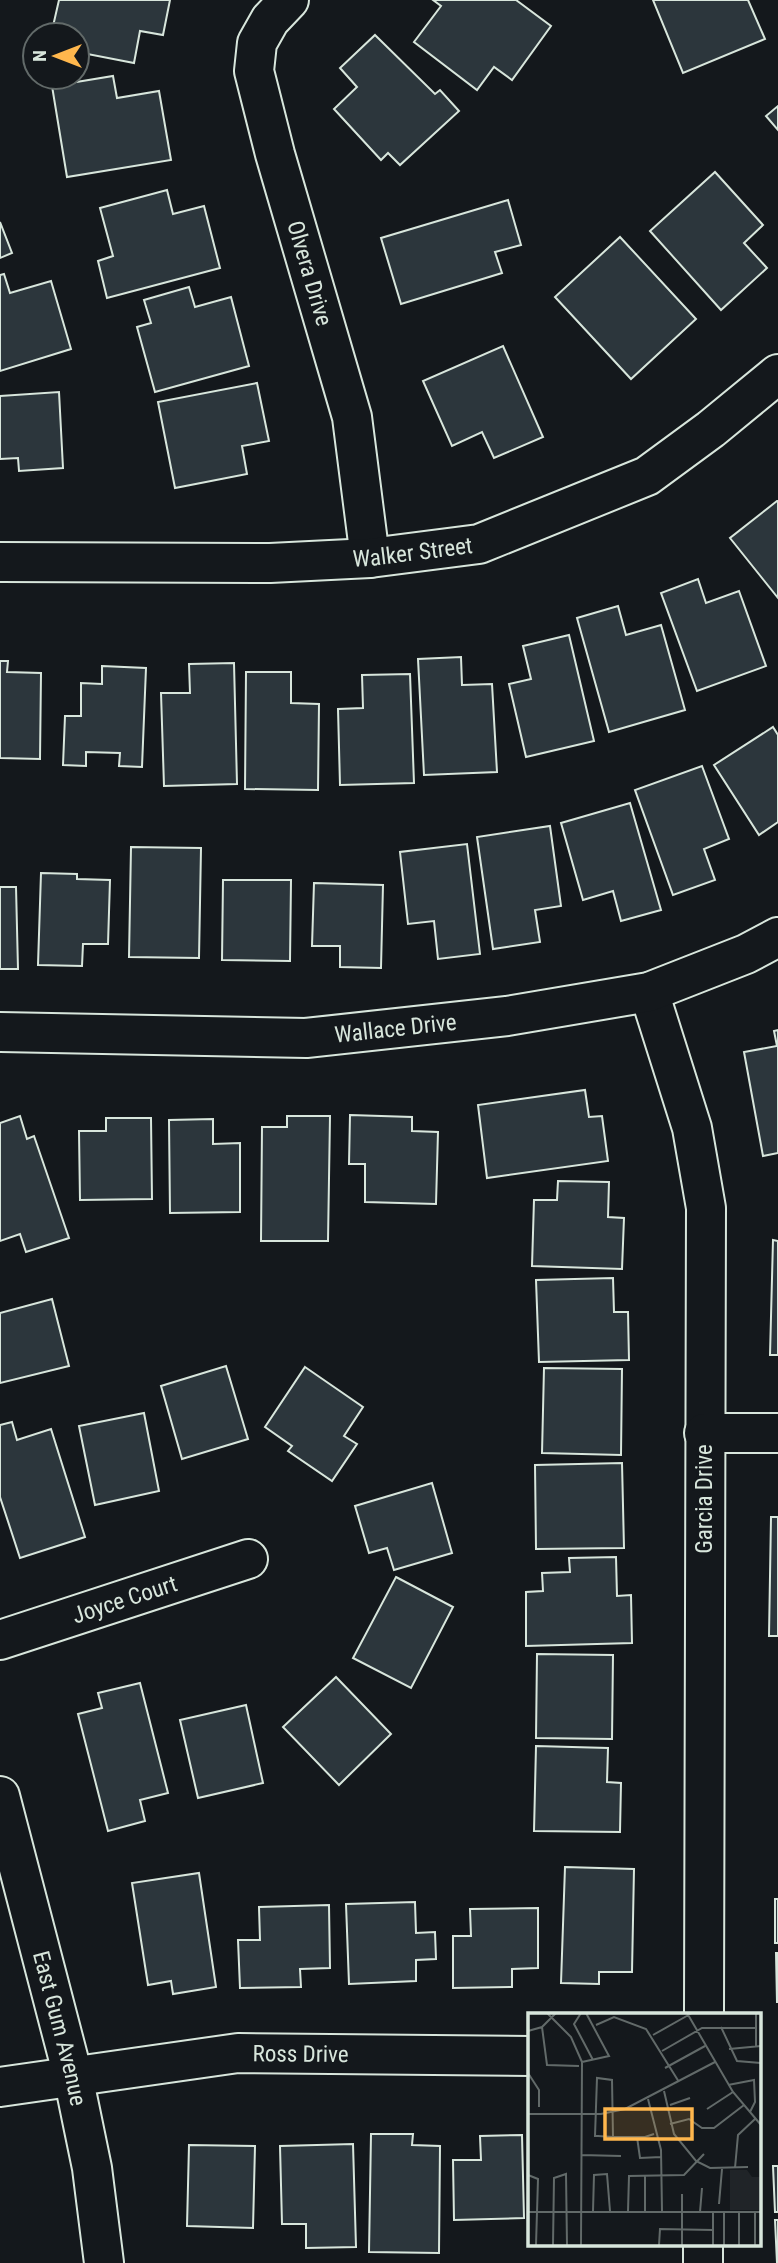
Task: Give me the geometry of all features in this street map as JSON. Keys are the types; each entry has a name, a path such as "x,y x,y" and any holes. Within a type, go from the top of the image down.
{"street":[{"name":"Olvera Drive","path":"289,0 270,20 257,43 254,71 275,154 352,417 370,558"},
{"name":"Walker Street","path":"0,562 270,563 370,558 479,544 647,476 711,429 778,374"},
{"name":"Wallace Drive","path":"0,1032 306,1038 507,1016 649,992 746,954 778,937"},
{"name":"Garcia Drive","path":"649,992 692,1128 706,1208 704,2013"},
{"path":"704,1433 778,1433"},
{"name":"Joyce Court","path":"0,1640 248,1559"},
{"name":"East Gum Avenue","path":"0,1796 73,2077 92,2168 104,2263"},
{"name":"Ross Drive","path":"0,2087 239,2053 528,2056"}],"building":[{"path":"59,0 170,0 163,35 140,31 134,63 91,55 91,21 54,21"},
{"path":"433,0 516,0 551,26 512,80 494,67 477,90 414,42 441,6"},
{"path":"653,0 748,0 765,39 683,73"},
{"path":"375,35 435,94 440,90 459,111 400,165 388,153 381,160 334,109 357,87 340,68"},
{"path":"113,76 117,98 159,91 171,160 67,177 53,91 91,91 91,80"},
{"path":"778,106 778,130 766,116"},
{"path":"715,172 763,225 744,243 767,268 721,310 650,231"},
{"path":"167,190 173,214 204,206 220,268 107,298 98,261 113,256 100,208"},
{"path":"508,200 521,245 495,252 502,273 401,304 381,238"},
{"path":"0,222 12,253 0,258"},
{"path":"620,237 696,319 631,379 555,297"},
{"path":"4,274 10,293 51,281 71,349 0,371 0,275"},
{"path":"189,287 195,307 231,297 249,366 155,392 137,327 151,323 144,300"},
{"path":"503,346 543,437 494,458 482,432 452,446 423,381"},
{"path":"257,383 269,441 242,446 247,474 175,488 158,402"},
{"path":"59,392 63,468 19,471 18,458 0,459 0,396"},
{"path":"778,501 778,598 730,538"},
{"path":"698,579 706,603 739,591 766,666 697,691 661,593"},
{"path":"618,606 626,635 661,625 685,710 609,732 577,618"},
{"path":"569,635 594,741 526,757 509,684 531,679 523,646"},
{"path":"461,657 462,685 492,684 497,772 424,775 418,659"},
{"path":"0,661 8,661 7,672 41,673 40,759 0,758"},
{"path":"234,663 237,784 164,786 161,693 190,693 189,664"},
{"path":"102,666 146,668 142,767 119,766 120,753 86,752 86,766 63,765 65,716 81,716 81,683 102,684"},
{"path":"246,672 291,672 291,703 319,704 318,790 245,789"},
{"path":"410,674 414,783 340,785 338,709 363,708 362,675"},
{"path":"773,727 778,735 778,822 759,835 714,765"},
{"path":"702,766 729,839 704,849 715,880 673,895 635,790"},
{"path":"630,803 661,910 621,921 613,891 583,900 561,823"},
{"path":"550,826 561,906 535,910 540,942 493,949 477,837"},
{"path":"467,844 480,954 438,959 434,921 408,924 400,852"},
{"path":"131,847 201,848 199,958 129,957"},
{"path":"41,873 77,874 77,879 110,880 108,944 83,944 82,966 38,965"},
{"path":"223,880 291,880 290,961 222,960"},
{"path":"314,883 383,885 381,968 340,967 340,946 312,946"},
{"path":"0,887 16,887 18,969 0,969"},
{"path":"778,1030 778,1153 763,1156 744,1052 777,1046 774,1031"},
{"path":"585,1090 589,1117 602,1116 608,1161 487,1178 478,1105"},
{"path":"350,1115 412,1117 412,1131 438,1132 436,1204 365,1202 365,1164 349,1164"},
{"path":"20,1116 27,1139 34,1136 69,1238 26,1252 20,1234 0,1241 0,1123"},
{"path":"287,1116 330,1116 328,1241 261,1241 262,1127 287,1127"},
{"path":"106,1118 151,1118 152,1199 80,1200 79,1131 106,1131"},
{"path":"213,1119 213,1144 240,1143 240,1212 170,1213 169,1120"},
{"path":"558,1181 609,1182 608,1217 624,1218 622,1269 532,1266 534,1200 557,1200"},
{"path":"773,1240 778,1241 778,1355 770,1355"},
{"path":"613,1278 614,1312 628,1312 629,1360 539,1362 536,1280"},
{"path":"52,1299 69,1366 0,1383 0,1313"},
{"path":"226,1366 248,1439 182,1459 161,1386"},
{"path":"305,1367 363,1407 344,1436 357,1444 332,1481 288,1451 292,1446 265,1427"},
{"path":"544,1368 622,1369 621,1455 542,1453"},
{"path":"144,1413 159,1491 95,1505 79,1426"},
{"path":"12,1422 17,1440 51,1429 85,1537 20,1558 0,1497 0,1425"},
{"path":"622,1463 624,1548 536,1549 535,1465"},
{"path":"432,1483 452,1553 394,1570 387,1548 369,1553 355,1506"},
{"path":"771,1517 778,1517 778,1636 769,1636"},
{"path":"616,1557 617,1596 631,1595 632,1643 526,1646 526,1592 543,1591 542,1573 570,1572 569,1558"},
{"path":"396,1577 453,1607 411,1688 353,1658"},
{"path":"537,1654 613,1655 612,1739 536,1738"},
{"path":"336,1677 391,1734 339,1785 283,1727"},
{"path":"140,1683 168,1793 140,1800 145,1821 108,1831 78,1714 102,1708 98,1693"},
{"path":"246,1705 263,1783 198,1798 180,1720"},
{"path":"536,1746 608,1748 607,1782 621,1783 620,1832 534,1831"},
{"path":"565,1867 634,1869 632,1972 599,1972 599,1984 561,1983"},
{"path":"199,1873 216,1987 173,1994 171,1981 148,1985 132,1883"},
{"path":"775,1899 778,1899 778,1943 775,1943"},
{"path":"415,1902 416,1933 435,1932 436,1959 416,1960 416,1981 349,1984 346,1904"},
{"path":"329,1905 330,1968 300,1969 301,1987 240,1988 238,1940 260,1940 259,1907"},
{"path":"538,1908 538,1968 512,1969 512,1987 453,1988 453,1936 471,1936 470,1909"},
{"path":"778,1953 778,2002 777,2002"},
{"path":"371,2134 413,2134 412,2145 440,2146 439,2253 369,2252"},
{"path":"522,2135 524,2218 454,2220 453,2160 481,2160 480,2136"},
{"path":"353,2144 356,2247 306,2248 306,2224 282,2224 280,2146"},
{"path":"189,2145 255,2146 253,2228 187,2226"},
{"path":"773,2166 778,2166 778,2212 775,2212"},
{"path":"775,2220 778,2220 778,2263 777,2263"}]}
